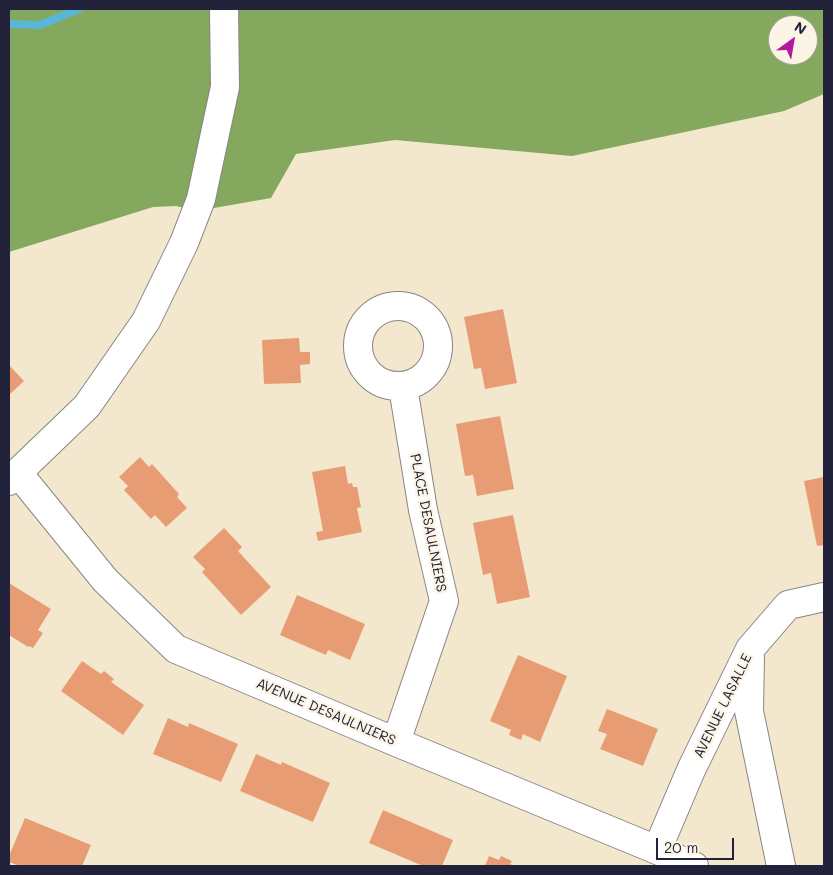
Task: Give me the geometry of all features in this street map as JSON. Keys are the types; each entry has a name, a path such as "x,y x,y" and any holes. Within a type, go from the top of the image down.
{"street":[{"path":"13,477 86,406 146,321 184,244 201,199 224,87 224,9"},
{"name":"PLACE DESAULNIERS","path":"396,742 444,601 423,510 403,387"},
{"name":"AVENUE DESAULNIERS","path":"13,477 105,580 176,649 694,866"},
{"name":"AVENUE LASALLE","path":"657,850 691,770 750,649 788,605 824,597"},
{"path":"750,649 749,711 781,866"}],"green space":[{"path":"9,9 824,9 824,94 784,111 572,156 395,140 296,154 271,198 197,211 176,206 153,207 9,252"}],"building":[{"path":"503,309 517,383 485,389 481,368 474,369 464,317"},
{"path":"299,338 300,352 310,352 310,364 300,365 301,383 264,384 262,340"},
{"path":"9,365 24,381 9,395"},
{"path":"500,416 514,489 477,496 473,475 465,476 456,424"},
{"path":"140,457 149,467 152,464 179,494 177,497 187,508 166,527 155,515 151,519 124,490 128,486 119,477"},
{"path":"345,466 348,484 352,483 353,487 357,487 361,507 357,508 362,532 318,541 316,532 323,531 312,472"},
{"path":"824,477 824,545 817,546 804,481"},
{"path":"513,515 530,597 497,604 491,573 483,575 473,523"},
{"path":"224,528 242,547 238,551 271,587 241,615 202,572 205,569 193,557"},
{"path":"9,583 51,609 38,630 43,633 33,648 28,647 9,635"},
{"path":"297,595 365,624 350,660 328,650 326,655 280,635"},
{"path":"518,655 567,676 540,742 523,734 521,740 509,735 511,730 490,721"},
{"path":"82,661 101,674 104,671 114,679 111,682 144,705 123,735 61,691"},
{"path":"607,709 658,729 643,766 600,749 607,734 598,731"},
{"path":"168,718 188,727 189,723 238,744 221,782 153,754"},
{"path":"256,754 281,765 282,762 330,783 313,822 240,791"},
{"path":"383,810 453,840 442,866 423,866 369,843"},
{"path":"25,818 91,845 82,866 20,866 9,862 9,856"},
{"path":"489,856 499,860 501,856 512,861 510,864 515,866 485,866"}],"waterway":[{"path":"9,24 40,25 79,9"}]}
